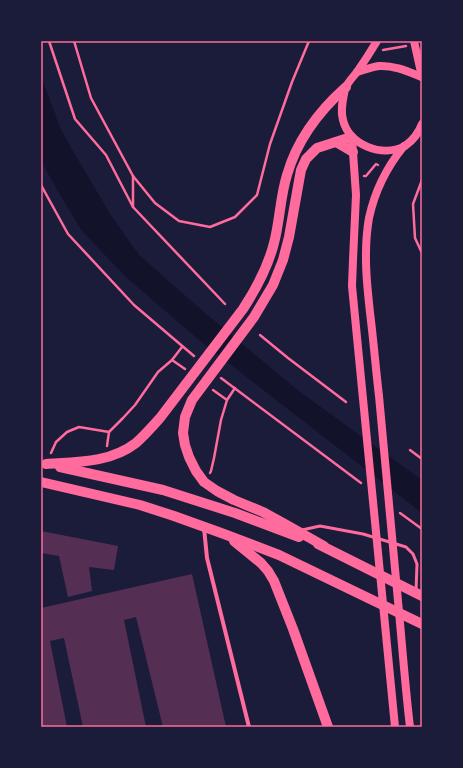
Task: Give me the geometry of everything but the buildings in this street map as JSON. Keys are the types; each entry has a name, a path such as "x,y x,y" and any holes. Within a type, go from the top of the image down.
{"highway":[{"path":"44,463 90,461 106,458 135,443 160,418 243,309 261,279 267,267 274,243 285,181 294,154 316,120 336,95 346,87"},
{"path":"352,137 317,148 303,165 289,237 283,260 273,285 254,317 192,400 185,417 183,433 189,457 196,471 204,482 217,491 263,512 324,546 419,594"},
{"path":"336,142 352,152"},
{"path":"44,463 163,490 236,513 324,546"},
{"path":"41,482 140,505 204,526 279,555 422,624"},
{"path":"224,534 261,563 268,570 274,580 328,727"}],"main road":[{"path":"377,41 346,87 342,112 344,125 352,137 364,146 378,150 393,149 404,146"},
{"path":"411,43 422,77"},
{"path":"357,72 378,66 388,66 422,77"},
{"path":"410,727 376,365 367,287 367,245 369,219 379,183 395,156 414,138 422,124"},
{"path":"352,137 352,152 356,177 352,286 395,727"}],"street":[{"path":"204,526 208,558 249,727"}],"lane":[{"path":"298,531 320,526 363,534 406,547 413,554 416,564 419,594"}],"path":[{"path":"49,41 75,119 106,154 133,207 225,304"},
{"path":"74,41 91,98 133,176 155,203 179,221 210,227 235,217 257,195 273,137 292,82 309,41"},
{"path":"382,49 384,50 411,43"},
{"path":"362,176 366,176 376,164 380,167"},
{"path":"133,176 133,207"},
{"path":"422,180 413,204 415,238 422,253"},
{"path":"260,335 346,402"},
{"path":"44,463 56,442 67,432 79,428 109,432 135,406 158,372 172,360 182,347"},
{"path":"204,482 211,471 221,420 227,400 235,388"},
{"path":"410,450 422,459"}],"shaded area":[{"path":"41,77 62,132 110,214 139,255 205,313 300,392 422,480 422,513 199,340 126,277 82,231 41,161"}]}
